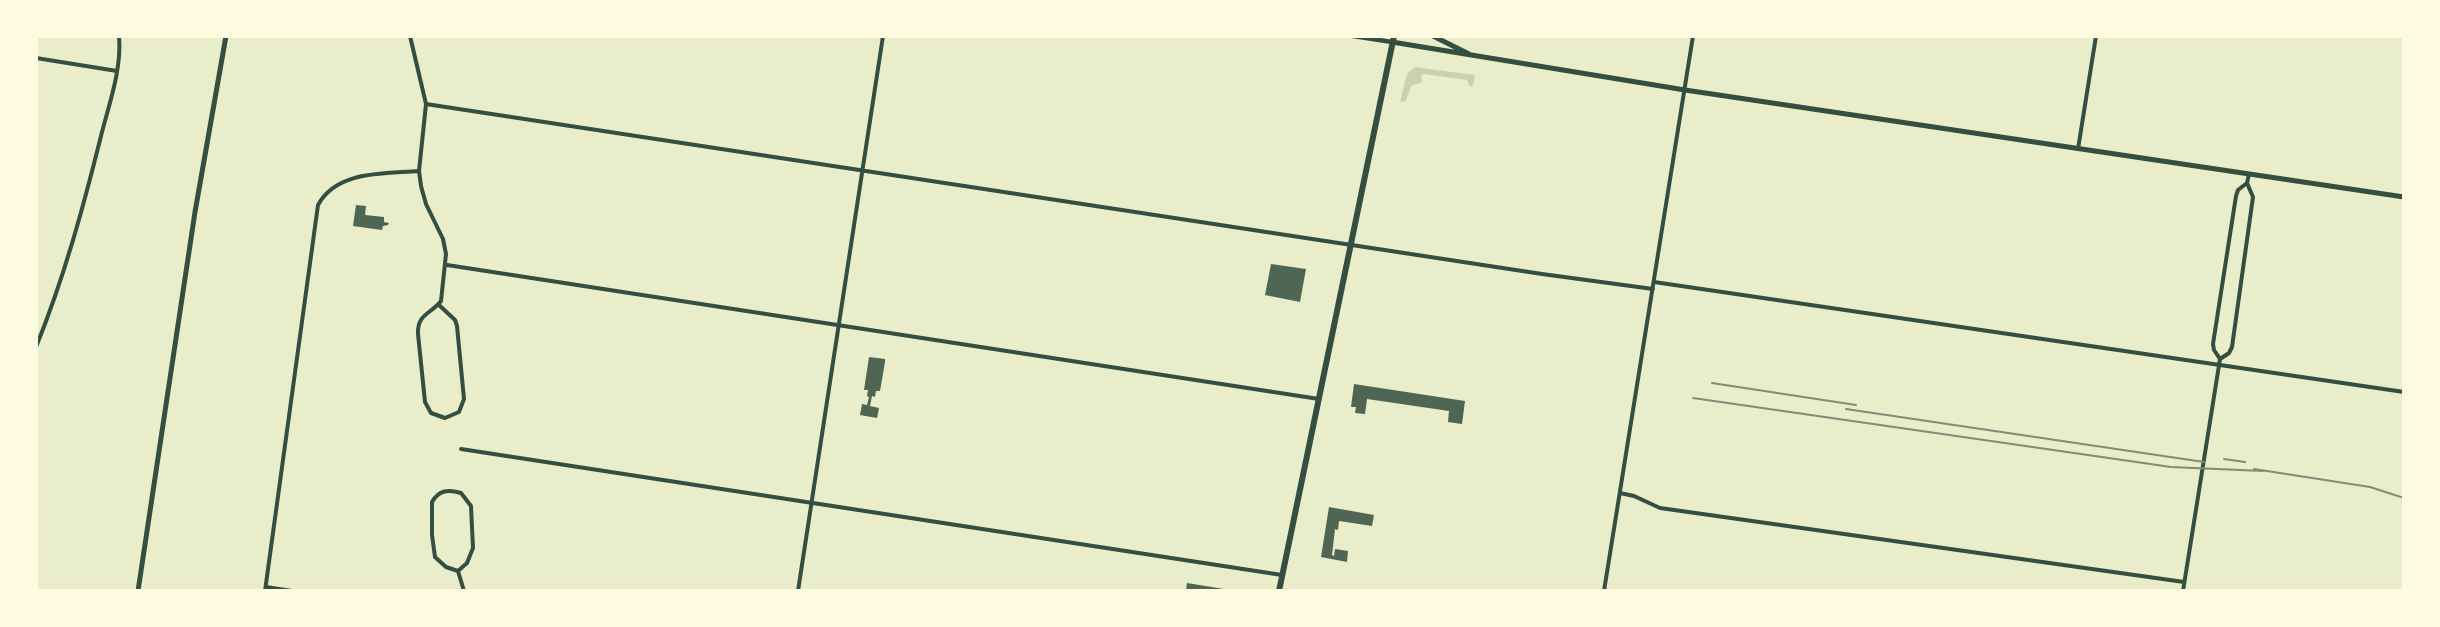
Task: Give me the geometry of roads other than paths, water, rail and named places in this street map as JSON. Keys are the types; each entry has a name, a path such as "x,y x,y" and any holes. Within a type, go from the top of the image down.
{"highway":[{"path":"1279,591 1393,39"}],"main road":[{"path":"138,591 197,201 226,36"},
{"path":"1433,36 1475,57"},
{"path":"1393,39 1475,57 1685,90 2404,197"}],"street":[{"path":"36,347 58,292 74,241 117,71 119,36"},
{"path":"410,36 426,104 419,171 423,197 445,246 447,265 439,304 422,317 418,330 425,402 431,413 445,418 459,412 464,399 456,322 439,304"},
{"path":"798,591 883,36"},
{"path":"1353,36 1393,39"},
{"path":"1604,591 1693,36"},
{"path":"2078,149 2096,36"},
{"path":"36,58 117,71"},
{"path":"426,104 1653,289"},
{"path":"292,591 266,589 318,205 323,196 335,185 348,180 419,171"},
{"path":"2183,591 2220,362 2232,347 2253,197 2247,183 2249,174"},
{"path":"2220,362 2213,344 2234,208 2238,190 2247,183"},
{"path":"447,265 1319,399"},
{"path":"1654,282 2220,362 2404,392"},
{"path":"461,449 1282,575"},
{"path":"458,571 467,563 473,552 471,506 461,493 447,490 436,495 432,502 433,548 440,563 458,571 464,591"},
{"path":"1620,493 1634,496 1660,508 2184,582"}],"railway":[{"path":"1712,383 1856,405"},
{"path":"1693,398 2171,467 2263,471"},
{"path":"1846,409 2204,462"},
{"path":"2224,459 2245,462"},
{"path":"2254,469 2370,487 2404,498"}]}
